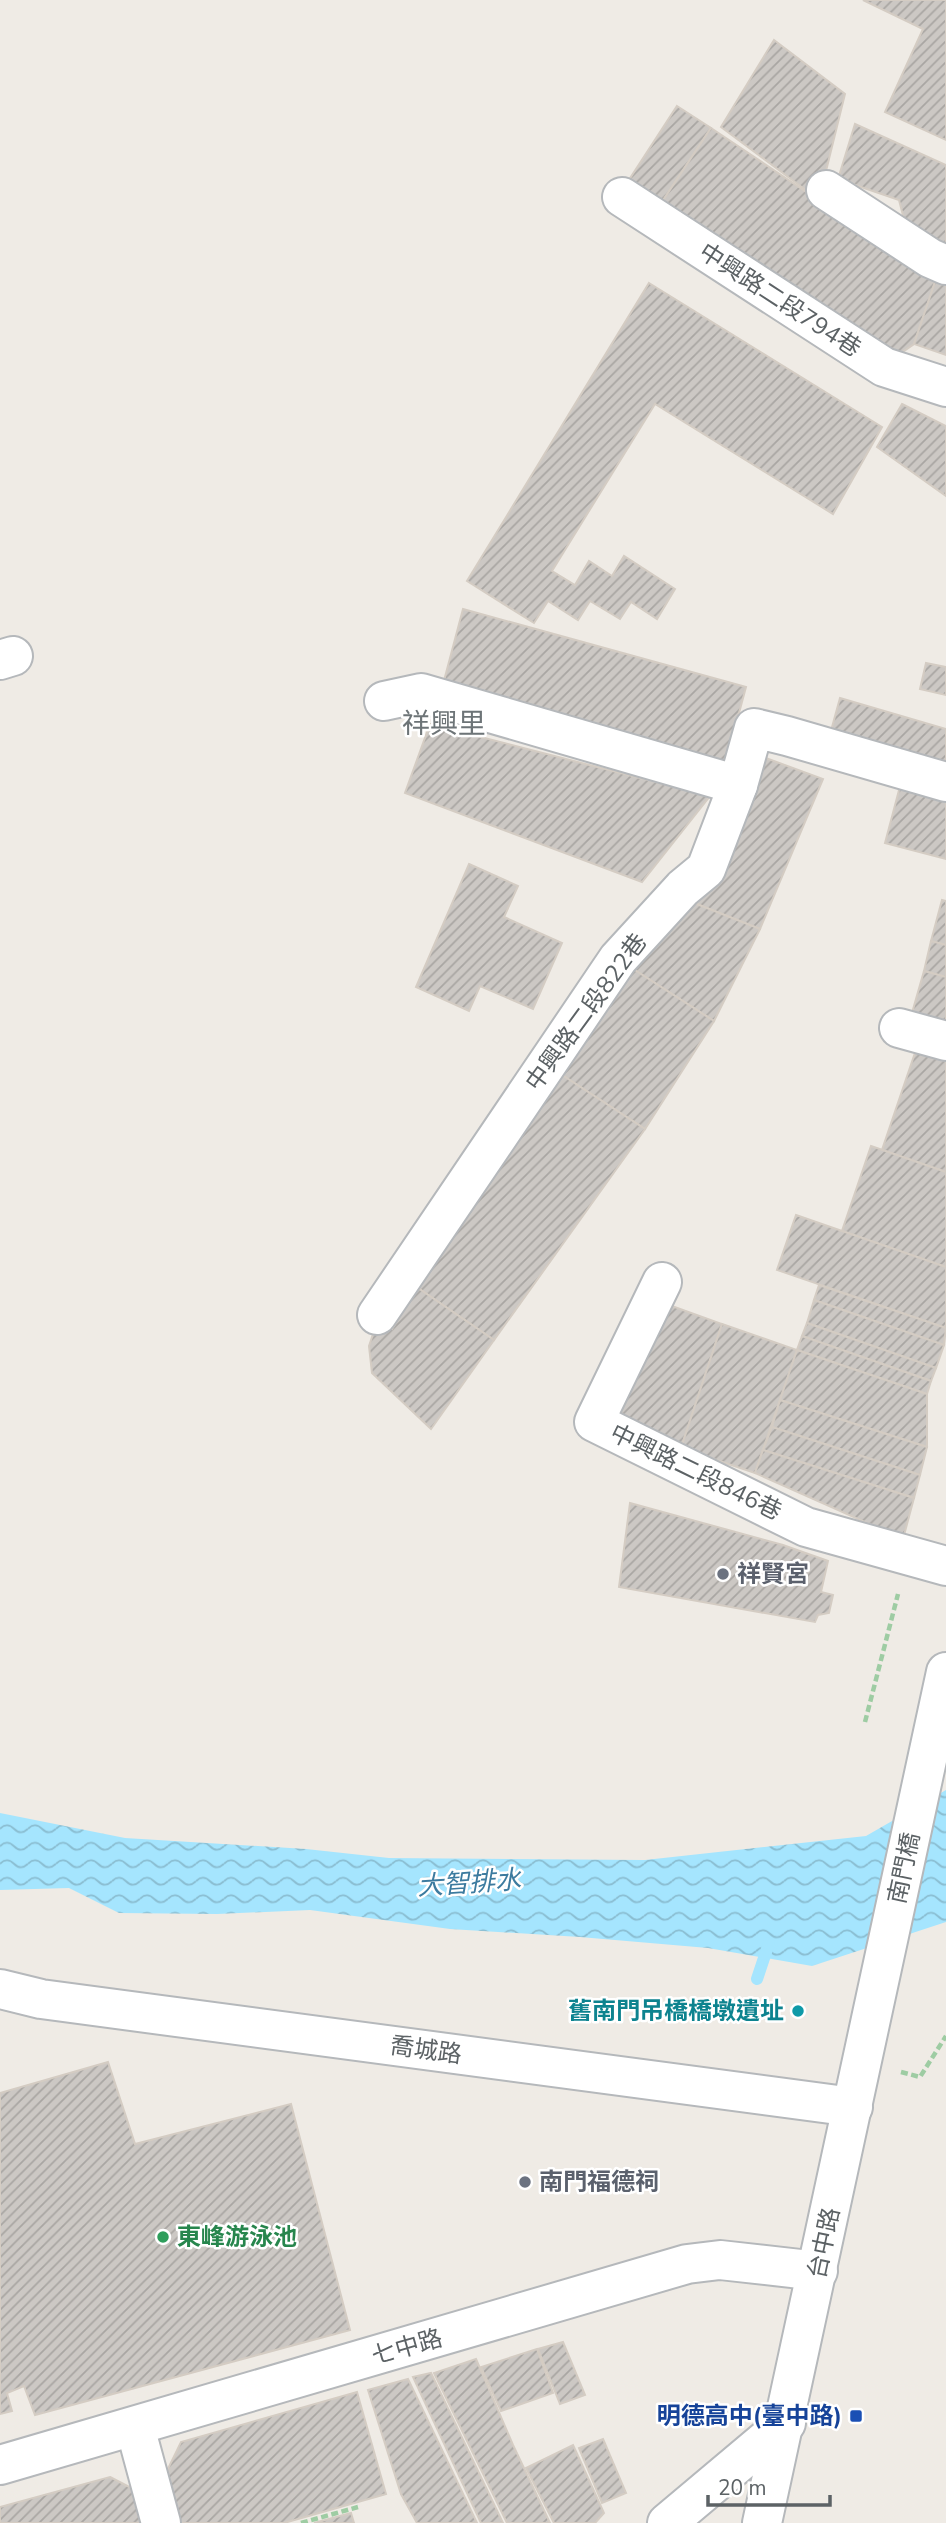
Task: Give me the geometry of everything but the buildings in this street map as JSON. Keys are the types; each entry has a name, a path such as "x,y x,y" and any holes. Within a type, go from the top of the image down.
{"street":[{"path":"826,190 930,258 946,265"},
{"name":"中興路二段794巷","path":"622,197 884,367 946,387"},
{"path":"384,702 421,694 738,785"},
{"name":"中興路二段822巷","path":"377,1315 618,959 683,888 706,869 738,785 754,728 946,782"},
{"path":"899,1028 946,1041"},
{"name":"中興路二段846巷","path":"662,1282 594,1422 806,1527 946,1566"},
{"name":"南門橋","path":"863,2063 946,1672"},
{"name":"喬城路","path":"0,1989 54,2001 853,2107"},
{"name":"台中路","path":"762,2523 863,2063"},
{"name":"七中路","path":"0,2465 687,2264 720,2260 818,2271"},
{"path":"667,2523 786,2423"},
{"path":"135,2427 161,2523"}],"path":[{"path":"865,1722 908,1556"},
{"path":"863,2063 920,2077 946,2036"},
{"path":"301,2523 358,2507"}],"water":[{"name":"大智排水","path":"946,1790 946,1922 812,1966 708,1948 450,1929 310,1910 217,1914 119,1913 69,1888 0,1890 0,1813 125,1838 306,1849 389,1858 645,1860 866,1836"}],"waterway":[{"path":"757,1979 769,1943"}],"place":[{"name":"祥賢宮","path":"723,1574"},
{"name":"舊南門吊橋橋墩遺址","path":"798,2011"},
{"name":"南門福德祠","path":"525,2182"},
{"name":"東峰游泳池","path":"163,2237"},
{"name":"明德高中(臺中路)","path":"856,2416"}],"district":[{"name":"祥興里","path":"444,724"}]}
